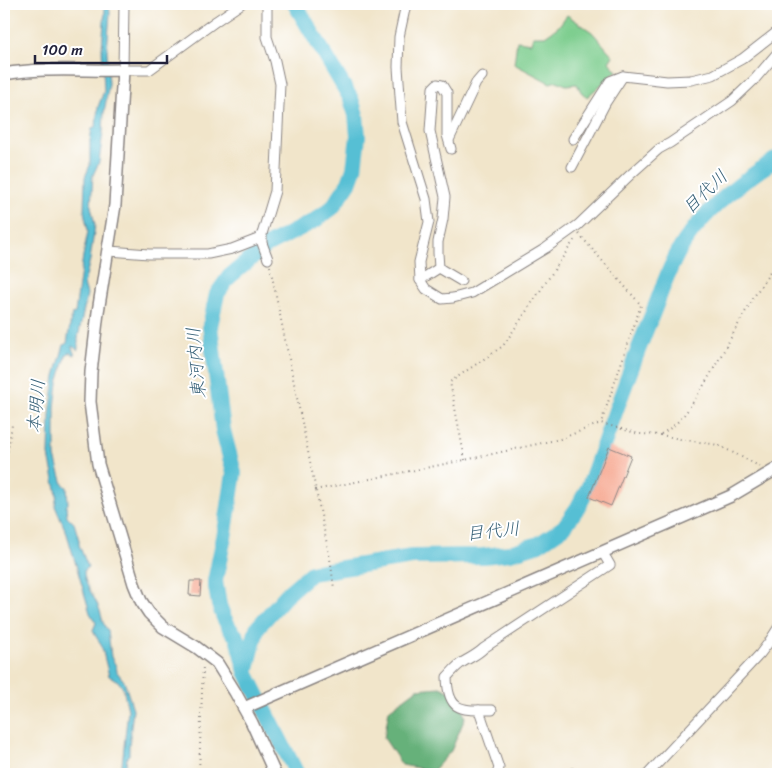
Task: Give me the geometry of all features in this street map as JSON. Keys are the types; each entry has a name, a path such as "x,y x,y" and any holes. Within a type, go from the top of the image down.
{"street":[{"path":"124,4 119,70 119,157 115,205 98,312 91,372 90,402 98,464 134,584 141,601 149,613 163,627 204,653 217,664 246,707 275,774"},
{"path":"4,74 22,70 57,69 149,70 241,4"},
{"path":"267,4 267,37 280,84 275,191 262,239 268,259"},
{"path":"406,4 399,37 398,67 402,122 426,199 429,222 419,262 420,280 426,288 442,299 472,293 546,248 578,225 659,149 732,101 755,79 778,52"},
{"path":"573,139 610,81 623,76 667,81 691,80 713,75 742,60 778,31"},
{"path":"439,268 438,242 446,197 430,131 433,88 437,84 442,85 446,93 447,135 450,144 476,83 482,76"},
{"path":"572,167 606,102 623,76"},
{"path":"109,251 149,254 208,254 232,249 262,239"},
{"path":"420,280 439,268"},
{"path":"439,268 461,281"},
{"path":"246,707 731,496 775,470"},
{"path":"492,710 466,710 456,706 450,698 447,688 447,677 463,662 476,656 484,648 610,565 603,552"},
{"path":"648,774 760,654 778,628"},
{"path":"479,710 499,768 497,774"}],"path":[{"path":"464,460 450,382 503,346 578,234 641,305 601,423"},
{"path":"268,259 331,564 334,589"},
{"path":"661,434 672,429 682,419 712,373 739,321 764,280 778,262"},
{"path":"315,490 560,439 601,423 639,434 661,434 718,445 775,470"},
{"path":"4,481 12,425"},
{"path":"199,774 204,653"}],"green space":[{"path":"567,15 592,32 613,56 609,62 617,71 587,97 581,92 577,84 566,85 557,81 550,83 514,64 517,41 531,43 533,36 545,36 558,27"},
{"path":"440,687 459,696 465,718 451,751 433,771 402,765 384,738 389,710 417,689"}],"water":[{"path":"102,4 109,4 110,13 107,51 109,84 99,162 93,175 91,206 95,225 84,284 87,294 78,338 78,350 72,346 75,355 69,352 66,356 58,383 55,407 55,457 63,484 67,487 67,516 74,523 79,545 88,567 84,570 85,580 99,608 104,625 108,630 111,657 117,672 124,681 133,709 129,755 127,756 125,774 121,774 128,710 123,688 118,681 109,676 101,644 93,630 96,623 90,613 67,534 55,506 57,495 49,455 50,415 55,376 64,345 67,343 72,314 75,313 88,231 84,211 85,177 90,165 92,128 96,126 98,107 104,91 102,48 105,10"}],"building":[{"path":"609,447 631,456 611,506 589,497"},
{"path":"190,581 201,581 200,596 189,595"}],"waterway":[{"name":"東河内川","path":"295,4 351,99 356,115 358,136 354,169 349,183 332,208 314,221 266,246 229,277 217,294 210,326 223,430 234,473 215,581 219,605 230,629 237,637 246,672 297,774"},
{"name":"目代川","path":"247,669 257,628 289,592 311,573 412,557 483,556 510,553 539,544 564,527 578,507 589,486 620,398 680,249 694,228 716,205 752,175 778,158"}],"water label":[{"name":"本明川","path":"36,406"}]}
